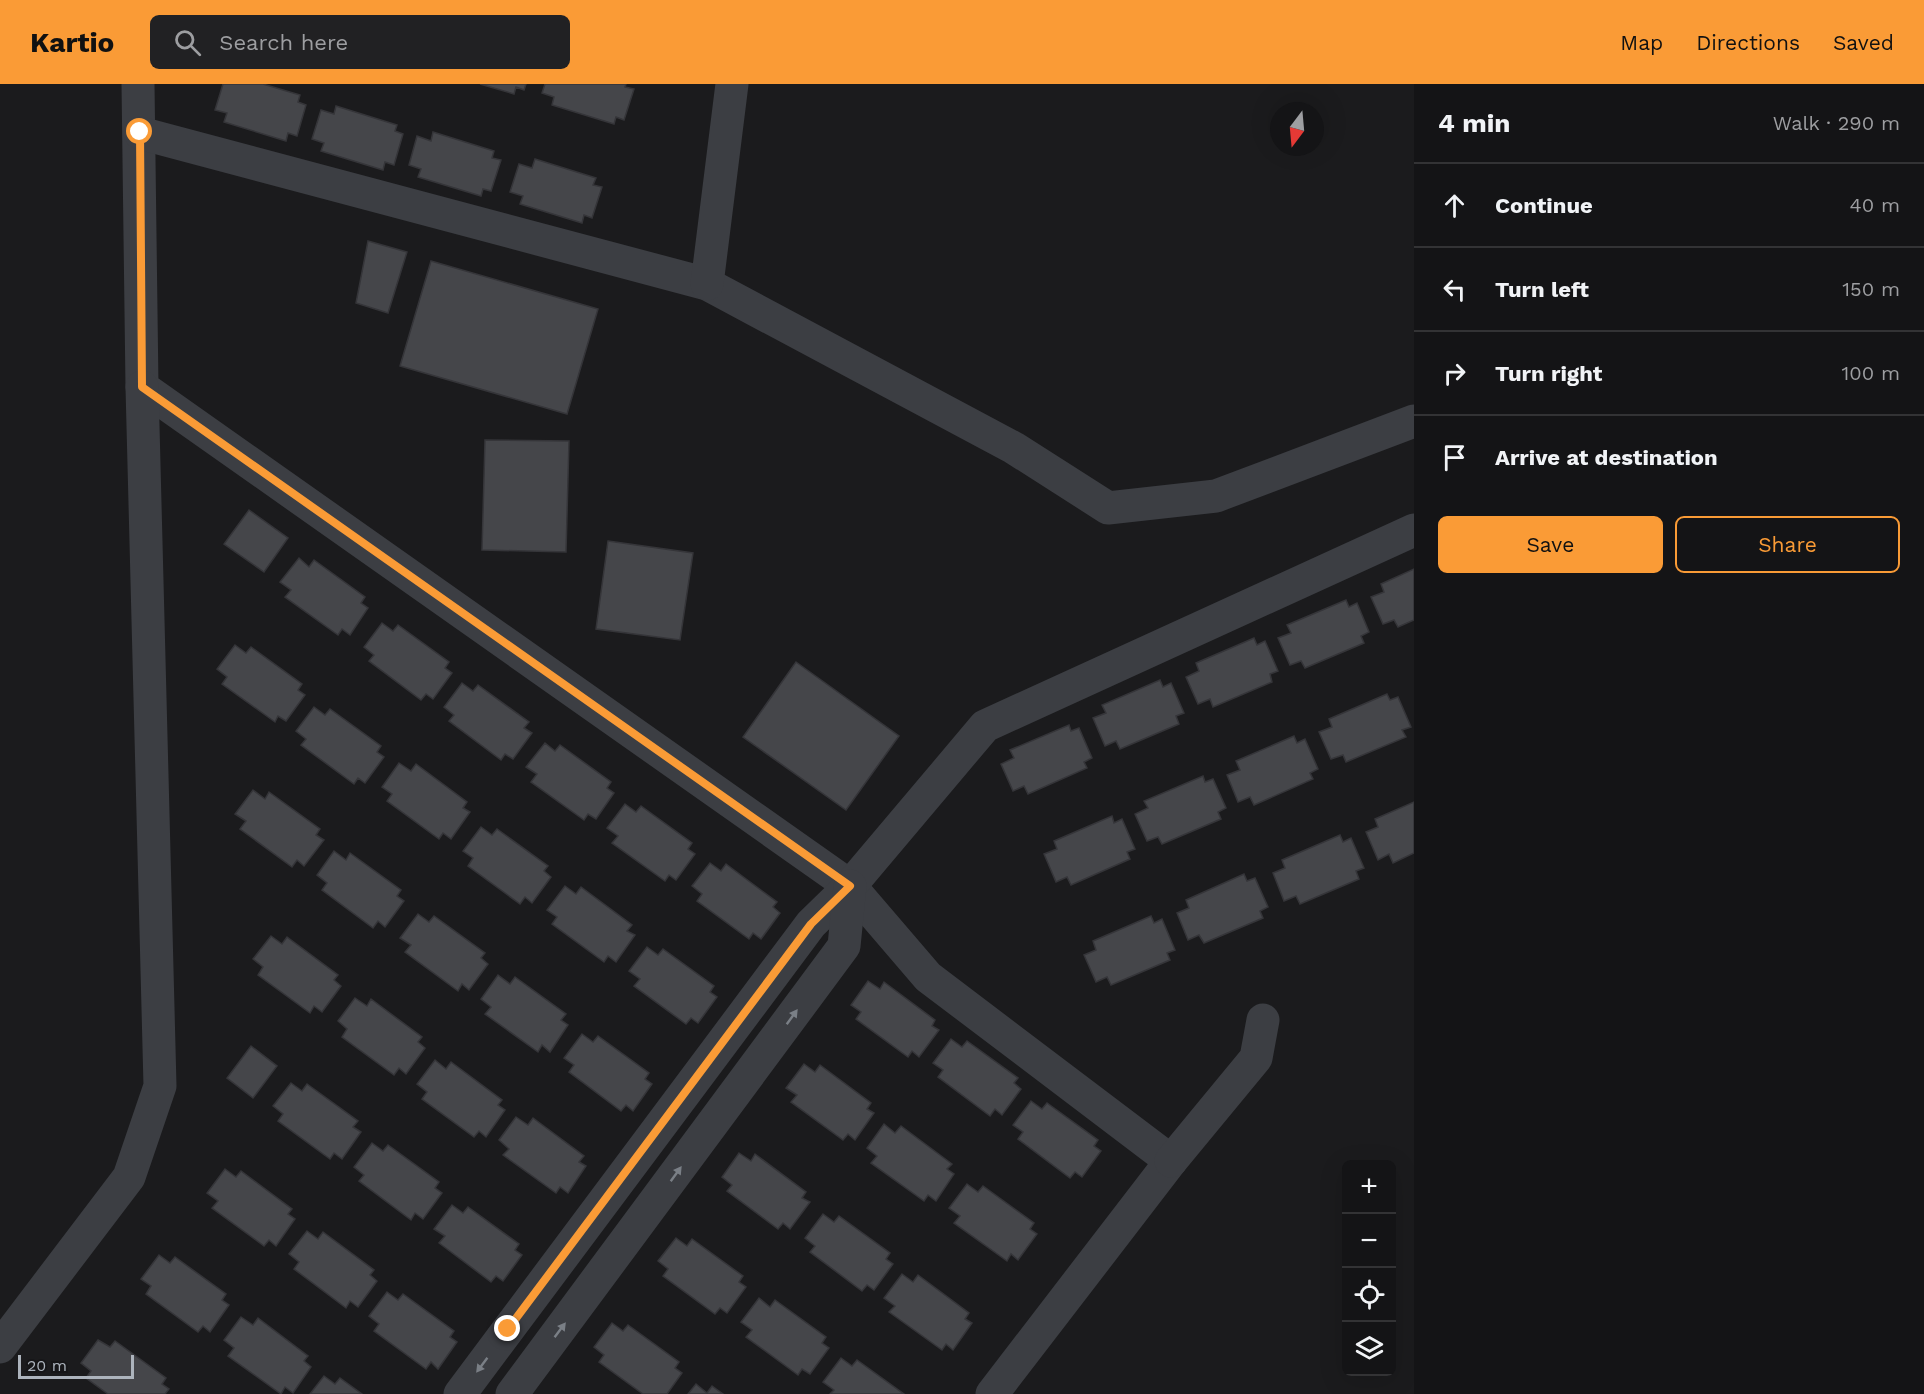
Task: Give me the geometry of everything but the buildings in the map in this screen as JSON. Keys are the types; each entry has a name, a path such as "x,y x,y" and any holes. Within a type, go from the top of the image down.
{"street":[{"path":"0,1347 129,1176 160,1086 142,387 138,84"},
{"path":"707,284 732,84"},
{"path":"140,132 707,284 1014,448 1108,508 1216,495 1414,421"},
{"path":"142,387 850,886 928,977 1171,1161"},
{"path":"460,1394 811,924 850,886 985,726 1414,530"},
{"path":"512,1394 844,946 850,886"},
{"path":"992,1394 1171,1161 1256,1058 1263,1020"}],"route":[{"path":"140,132 142,387 850,886 811,924 508,1329"}]}
